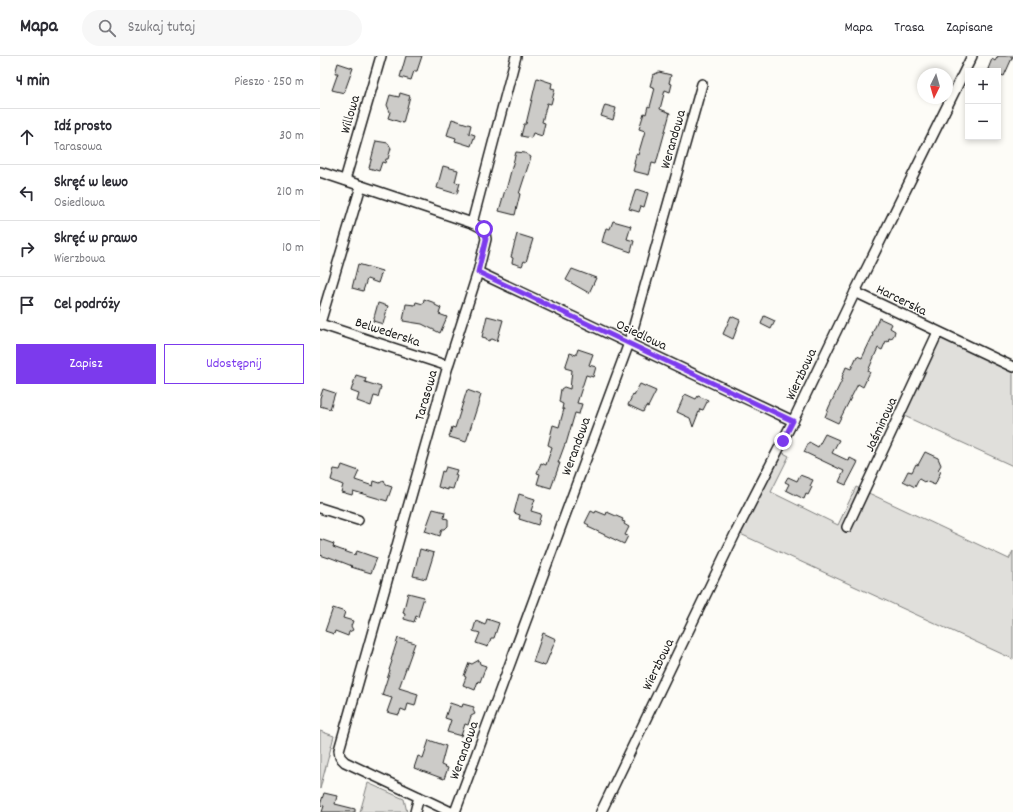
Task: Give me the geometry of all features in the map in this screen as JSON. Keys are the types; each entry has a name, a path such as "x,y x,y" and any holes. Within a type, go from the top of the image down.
{"street":[{"name":"Willowa","path":"345,180 381,56"},
{"path":"320,172 472,223 516,56"},
{"name":"Wierzbowa","path":"602,812 736,532 793,421 972,56"},
{"name":"Werandowa","path":"455,812 628,343 702,84"},
{"path":"320,323 361,186"},
{"name":"Tarasowa","path":"419,797 345,762 340,757 339,750 448,366 478,272 486,239 484,229 472,223"},
{"name":"Osiedlowa","path":"478,272 793,421"},
{"name":"Harcerska","path":"855,292 1013,367"},
{"name":"Belwederska","path":"320,323 448,366"},
{"name":"Jaśminowa","path":"847,527 938,332"},
{"path":"320,508 358,520"},
{"path":"415,812 419,797 451,812"}],"shaded area":[{"path":"938,332 1013,365 1013,466 900,414"},
{"path":"778,450 789,456 771,492 838,525 856,487 1009,559 1013,551 1013,659 736,532"},
{"path":"320,731 334,736 320,789"},
{"path":"368,783 404,799 407,812 360,812"}],"building":[{"path":"406,56 422,56 417,71 414,71 411,80 400,77"},
{"path":"998,56 1013,56 1004,76 1001,75 1001,68 988,68 992,59 995,61"},
{"path":"338,63 353,68 344,93 332,90 338,73 335,73"},
{"path":"659,72 671,75 669,83 672,84 670,92 665,90 660,109 670,113 656,164 652,163 649,175 633,171 636,154 638,155 645,131 639,129 644,113 646,114 648,106 650,107 655,88 650,86 653,75"},
{"path":"537,78 552,83 551,88 555,89 551,104 547,103 542,122 545,123 542,136 533,133 531,138 521,136 524,124 526,124"},
{"path":"400,93 410,96 403,123 388,118 390,112 387,105 390,95 399,97"},
{"path":"605,105 616,108 613,120 601,116"},
{"path":"452,119 471,125 469,133 475,135 471,146 455,141 456,138 447,135"},
{"path":"376,141 388,143 391,148 388,159 386,159 385,163 382,162 379,171 369,168"},
{"path":"516,152 525,153 531,157 519,194 515,215 499,211"},
{"path":"443,166 458,170 455,182 460,183 457,194 437,188"},
{"path":"636,189 648,193 644,207 641,206 639,212 629,209"},
{"path":"613,221 631,226 627,239 634,241 631,252 602,242 606,228 610,229"},
{"path":"517,234 533,239 526,262 524,261 522,266 512,263 513,258 511,257"},
{"path":"358,264 382,271 378,283 367,279 363,291 352,288"},
{"path":"572,269 596,278 589,293 566,280"},
{"path":"424,299 435,303 435,305 441,308 439,314 447,317 440,333 422,324 403,321 406,304 415,305 416,302 423,304"},
{"path":"378,303 388,306 383,324 373,321"},
{"path":"487,316 503,320 497,341 492,339 488,341 486,338 482,337"},
{"path":"731,316 740,320 733,339 723,334"},
{"path":"764,316 775,321 771,329 761,324"},
{"path":"879,318 892,324 890,328 895,331 894,335 891,339 889,338 888,342 886,341 882,350 878,348 863,387 858,384 838,423 825,417 843,378 842,377 846,367 851,369 857,356 862,358"},
{"path":"578,349 593,354 589,365 596,367 593,377 586,375 577,403 582,404 579,414 575,413 551,488 537,484 540,474 537,473 541,463 546,465 552,447 548,445 553,425 559,427 564,409 562,409 563,404 559,402 561,389 564,387 570,389 572,370 565,368 570,353 576,355"},
{"path":"356,375 366,378 365,382 381,387 378,397 374,396 371,406 357,401 359,394 351,391"},
{"path":"640,384 656,391 648,407 646,406 643,412 628,405"},
{"path":"323,389 335,393 330,409 320,406 320,398"},
{"path":"467,390 481,395 466,442 449,437 452,427 455,428"},
{"path":"685,394 696,399 698,396 708,400 703,410 700,409 693,427 690,418 677,412"},
{"path":"825,434 839,440 832,453 849,461 850,458 858,462 846,485 839,482 844,471 804,452 809,442 818,447"},
{"path":"925,452 938,458 941,465 938,470 941,471 935,485 919,479 915,487 903,481 908,471 912,472 916,464 918,465"},
{"path":"342,465 359,471 355,480 373,486 374,481 380,483 384,480 386,485 392,487 387,501 353,491 352,495 341,492 343,485 331,480 334,469 340,470"},
{"path":"446,467 457,470 455,475 457,476 453,489 448,488 448,490 438,487 442,471 444,472"},
{"path":"800,475 813,480 810,486 812,487 804,499 786,490 789,484 785,482 788,477 797,481"},
{"path":"519,494 535,499 531,511 541,514 538,525 519,519 520,515 514,513"},
{"path":"433,509 445,512 444,518 448,519 448,526 445,529 442,529 440,536 425,531"},
{"path":"591,511 595,513 596,511 606,515 607,512 623,519 622,521 625,522 624,524 629,527 625,535 628,536 624,544 588,527 589,525 585,523"},
{"path":"320,539 334,544 333,547 355,555 357,551 377,558 371,573 320,555"},
{"path":"420,549 434,553 426,579 413,576"},
{"path":"408,593 424,597 418,617 416,616 414,622 404,619 405,614 403,613"},
{"path":"333,608 345,612 343,618 353,621 351,626 353,630 349,632 348,636 335,631 334,634 325,631"},
{"path":"487,619 499,623 494,638 491,638 488,647 476,643 480,633 473,631 476,621 485,625"},
{"path":"543,633 556,639 545,666 533,662"},
{"path":"398,638 415,643 399,688 418,694 415,706 408,704 406,711 401,709 399,715 387,712 392,698 382,695"},
{"path":"479,660 480,664 486,666 480,682 478,681 475,690 463,685 466,677 464,676 469,663 472,664"},
{"path":"450,703 462,707 463,704 474,707 473,710 475,714 471,716 468,725 465,724 461,736 447,732 451,720 445,718"},
{"path":"429,740 446,746 441,765 448,768 444,779 414,768 418,756 423,758"},
{"path":"324,793 337,796 335,804 355,809 355,812 322,812 324,806 320,805"}],"route":[{"path":"484,229 486,239 478,272 793,421 783,441"}]}
